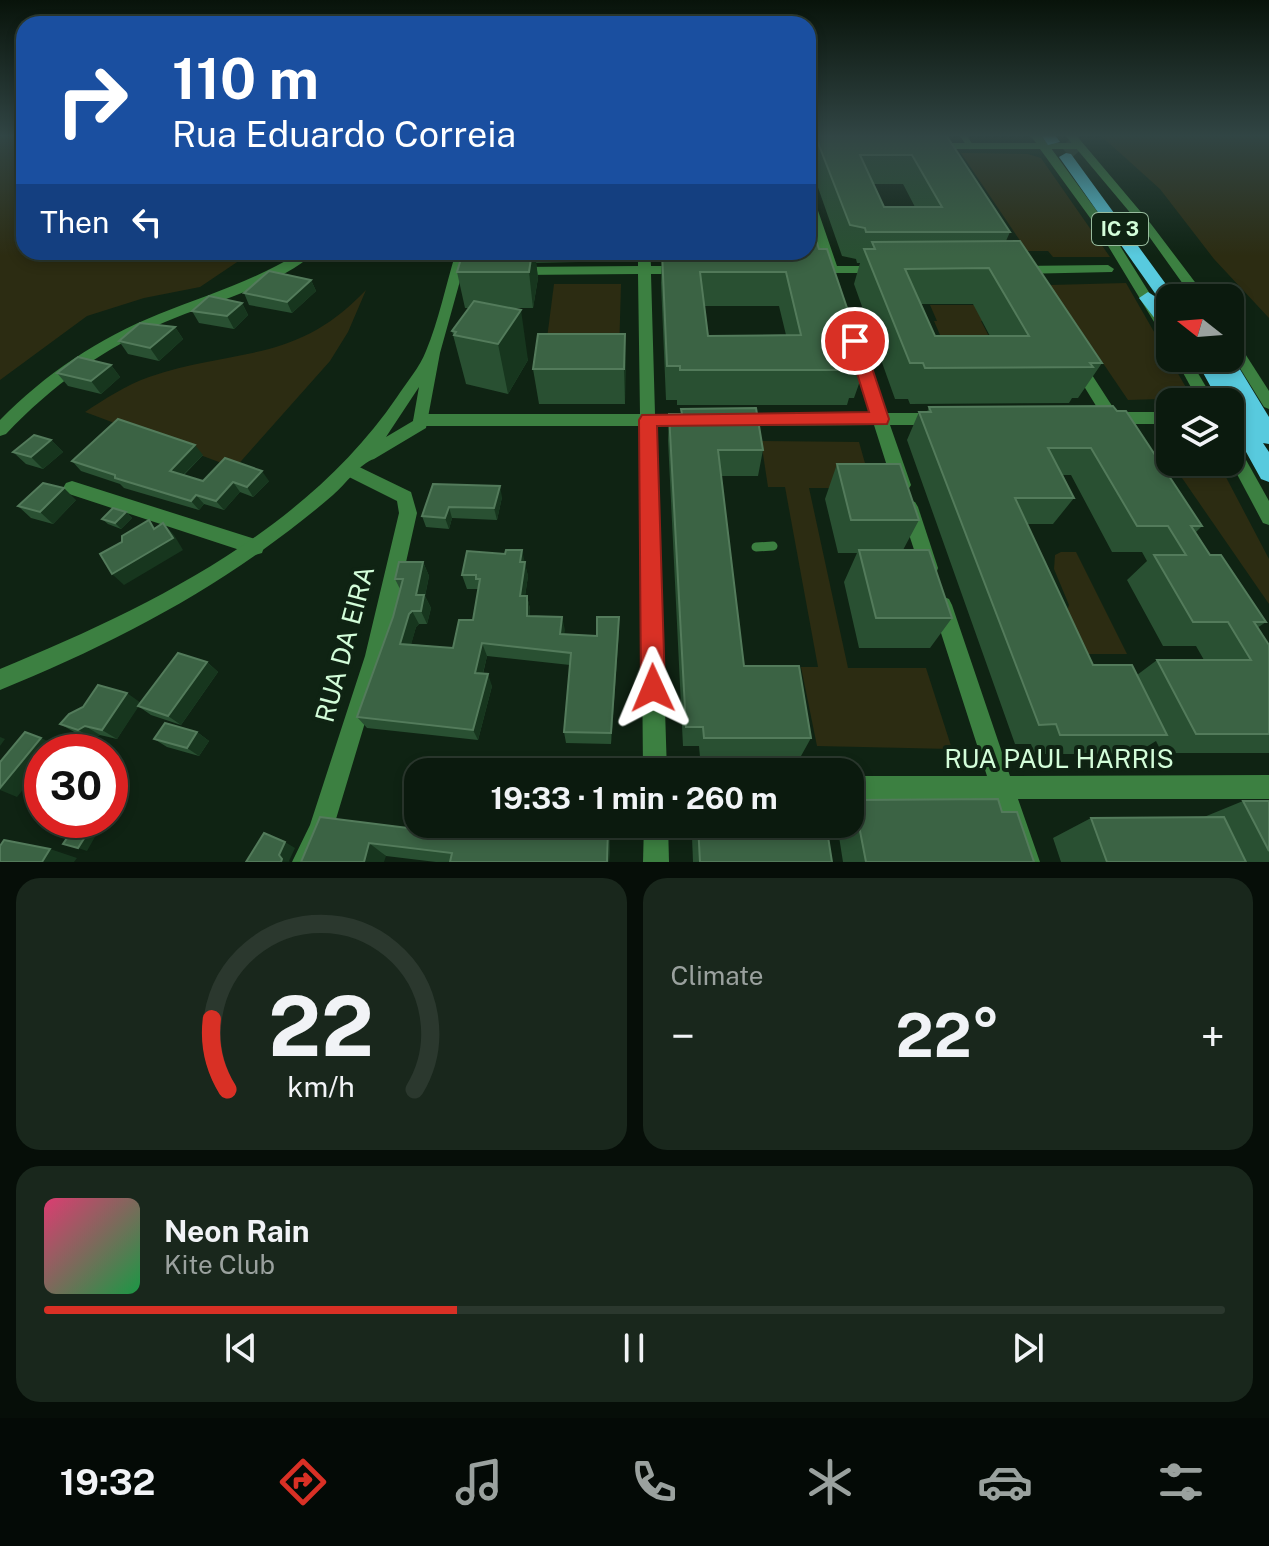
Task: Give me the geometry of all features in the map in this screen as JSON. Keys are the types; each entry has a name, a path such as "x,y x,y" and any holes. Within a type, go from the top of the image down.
{"highway":[{"name":"IC 3","path":"1083,175 1158,284"},
{"name":"IC 3","path":"1087,175 1174,284"},
{"path":"1148,298 1156,308"},
{"path":"1231,372 1269,436"},
{"path":"1244,437 1269,473"}],"street":[{"path":"1077,175 1101,225 1156,312"},
{"path":"1094,175 1147,226 1190,284"},
{"path":"816,224 833,276"},
{"path":"0,430 53,382 114,342 161,318 263,279 295,260"},
{"path":"0,680 72,650 220,571 255,547 353,466 417,427 433,353 462,271 462,260"},
{"path":"509,271 645,261 693,270"},
{"path":"645,261 655,758"},
{"path":"999,270 1014,264 1108,269"},
{"path":"1014,264 1032,292"},
{"path":"812,270 833,276 895,270"},
{"path":"850,326 1027,862"},
{"path":"1070,351 1124,437"},
{"path":"353,466 392,418 433,353"},
{"path":"1244,363 1269,403"},
{"path":"1194,372 1209,388"},
{"path":"392,418 410,410 420,418 954,419"},
{"path":"392,418 394,431 403,433"},
{"path":"1089,419 1156,418"},
{"name":"RUA DA EIRA","path":"305,862 321,829 375,656 408,513 405,497 353,466"},
{"path":"1244,472 1269,518"},
{"path":"72,488 255,547"},
{"name":"RUA PAUL HARRIS","path":"864,788 1269,787"},
{"path":"656,838 656,862"}],"lane":[{"path":"756,547 773,546"}],"shaded area":[{"path":"0,175 16,175 16,260 240,260 200,287 144,298 87,316 0,380"},
{"path":"976,175 1053,175 1110,257 1053,257 1048,251 1027,251"},
{"path":"1145,175 1269,175 1269,318 1244,291 1244,284 1237,284 1160,189"},
{"path":"1126,283 1156,335 1156,372 1177,372 1186,388 1156,388 1156,399 1128,400 1050,285"},
{"path":"554,284 621,284 619,354 545,354"},
{"path":"366,290 348,332 330,361 235,468 85,412 149,377 289,343 340,314"},
{"path":"930,305 1013,305 1023,321 981,321 996,350 955,370"},
{"path":"761,441 859,442 872,488 809,488 848,668 926,668 952,749 817,746 801,667 818,667 785,487 768,487"},
{"path":"1181,476 1225,476 1269,559 1269,604"},
{"path":"1076,552 1127,654 1053,654 1069,605 1054,569 1055,555"}],"building":[{"path":"831,175 869,175 884,207 942,207 924,175 973,175 1010,232 866,232 865,228 850,225"},
{"path":"1020,241 1102,363 1090,363 1093,367 925,368 923,363 910,363 864,249 875,249 872,242","holes":["989,268 1029,336 935,336 905,269"]},
{"path":"816,243 819,249 827,249 866,364 857,364 859,370 680,370 680,366 667,366 662,260 816,260","holes":["700,272 786,272 801,335 708,336"]},
{"path":"461,260 531,260 529,272 457,272"},
{"path":"269,271 311,280 287,302 244,293"},
{"path":"209,296 242,303 227,316 192,311"},
{"path":"474,301 521,310 498,344 454,335 456,332 452,331"},
{"path":"140,323 175,327 150,348 119,341"},
{"path":"538,334 625,334 624,369 533,369"},
{"path":"78,357 111,365 91,381 57,373"},
{"path":"1113,406 1117,411 1126,411 1156,456 1156,476 1169,476 1202,526 1191,526 1210,555 1221,555 1266,622 1254,622 1269,645 1269,734 1196,734 1157,660 1251,660 1228,622 1193,622 1154,555 1186,555 1168,526 1137,526 1091,448 1048,448 1074,498 1015,498 1093,665 1132,665 1167,735 1060,735 1056,724 1039,725 919,412 931,412 929,407"},
{"path":"756,408 763,450 718,450 744,666 799,666 811,738 704,738 703,727 686,727 669,414 682,414 681,409"},
{"path":"118,419 195,445 170,471 203,481 225,458 262,471 247,487 233,482 216,501 196,495 191,501 115,478 115,475 72,461"},
{"path":"34,435 51,440 31,457 13,452"},
{"path":"837,464 900,464 919,520 851,520"},
{"path":"43,483 64,488 40,512 18,506"},
{"path":"433,484 500,486 494,508 449,507 445,518 422,516"},
{"path":"113,508 126,512 115,523 102,519"},
{"path":"149,520 154,529 163,523 173,538 112,574 100,554 122,542 122,536"},
{"path":"506,550 522,550 520,562 525,562 520,596 527,596 527,616 562,617 560,634 597,636 597,617 619,617 611,733 564,732 571,653 482,643 475,673 488,674 473,730 357,717 393,617 403,579 395,579 399,562 423,562 416,595 424,595 421,611 409,614 400,644 453,648 459,620 473,620 480,579 476,579 476,575 462,575 467,551 505,554"},
{"path":"859,550 929,550 952,618 876,618"},
{"path":"178,653 207,662 168,716 138,706"},
{"path":"98,685 127,693 102,730 85,726 78,730 60,724 69,714 83,707"},
{"path":"165,723 197,732 187,748 154,739"},
{"path":"25,732 30,734 24,734 24,759 0,788 0,762"},
{"path":"998,799 1002,812 1017,812 1034,862 866,862 861,838 864,838 864,800"},
{"path":"1243,801 1269,801 1269,851"},
{"path":"320,817 404,828 404,838 608,838 607,862 450,862 452,853 369,843 364,862 301,862"},
{"path":"1224,817 1246,862 1107,862 1091,818"},
{"path":"264,833 285,842 279,855 281,862 246,862"},
{"path":"67,838 84,838 78,848 63,844"},
{"path":"699,838 828,838 832,862 700,862"},
{"path":"4,840 50,849 42,862 0,862 0,846"}],"route":[{"path":"653,688 648,420 880,419 855,341"}]}
